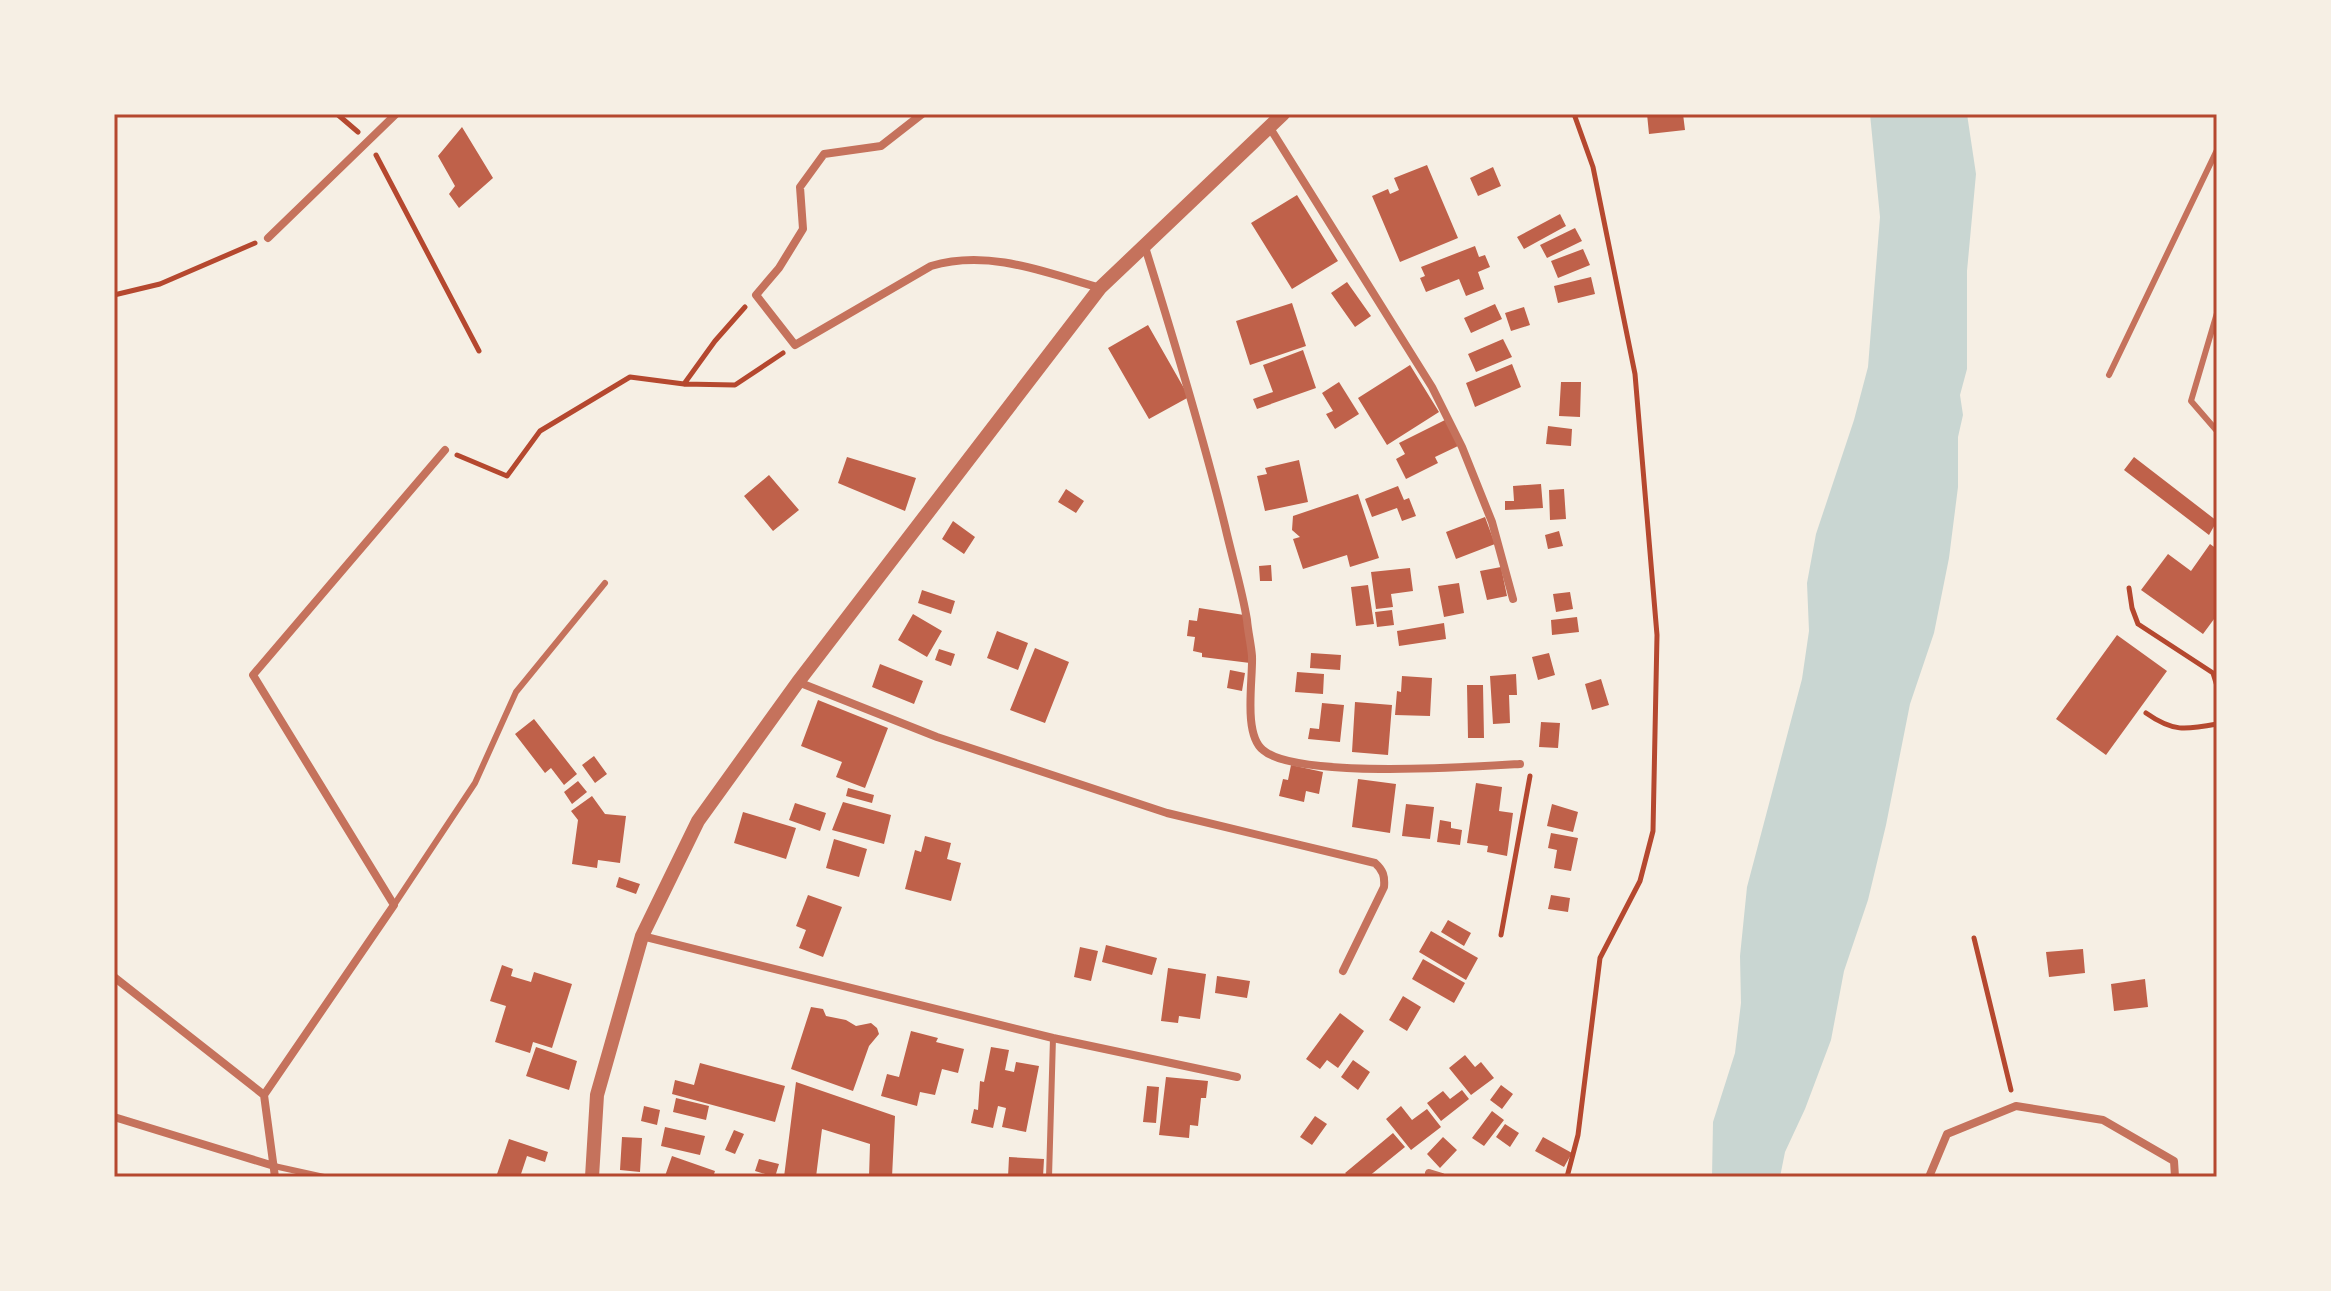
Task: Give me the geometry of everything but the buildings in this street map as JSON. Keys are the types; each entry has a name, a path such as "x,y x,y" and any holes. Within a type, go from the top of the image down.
{"street":[{"path":"268,238 396,114"},
{"path":"922,114 881,146 824,154 800,187 803,229 779,268 756,295 795,345 931,266 951,260 975,259 1024,265 1100,288"},
{"path":"592,1177 597,1095 642,936 698,821 798,682 1100,288 1283,114"},
{"path":"1270,128 1432,387 1462,447 1492,522 1513,599"},
{"path":"1145,247 1201,427 1246,616 1252,657 1251,709 1255,742 1263,751 1279,759 1342,768 1447,769 1520,764"},
{"path":"275,1177 264,1095 394,905 253,675 445,450"},
{"path":"798,682 937,737 1167,813 1375,863 1382,869 1384,887 1343,971"},
{"path":"642,936 1053,1038 1237,1077"},
{"path":"114,977 264,1095"},
{"path":"1929,1177 1947,1134 2016,1106 2103,1120 2174,1161 2175,1177"},
{"path":"114,1117 274,1166"},
{"path":"1429,1173 1442,1177"}],"lane":[{"path":"2109,375 2217,150"},
{"path":"2217,313 2191,401 2217,431"},
{"path":"394,905 475,783 516,692 605,583"},
{"path":"1049,1177 1053,1038"},
{"path":"274,1166 324,1177"}],"path":[{"path":"337,114 369,141 479,351"},
{"path":"1567,1177 1578,1135 1600,958 1640,881 1653,831 1657,635 1635,374 1593,167 1574,114"},
{"path":"114,295 160,284 268,238"},
{"path":"684,384 715,341 756,295"},
{"path":"445,450 507,476 540,431 630,377 684,384 735,385 795,345"},
{"path":"2129,588 2138,624 2213,673 2217,686"},
{"path":"2146,713 2164,726 2185,730 2217,724"},
{"path":"1501,935 1530,774 1520,764"},
{"path":"1974,938 2016,1106"}],"shaded area":[{"path":"1870,114 1967,114 1976,174 1967,271 1967,369 1960,395 1963,415 1958,437 1958,487 1949,558 1934,633 1910,704 1868,900 1844,971 1831,1040 1785,1152 1780,1177 1712,1177 1713,1122 1735,1053 1747,887 1802,679 1809,631 1807,583 1816,534 1868,367 1880,217"}]}
